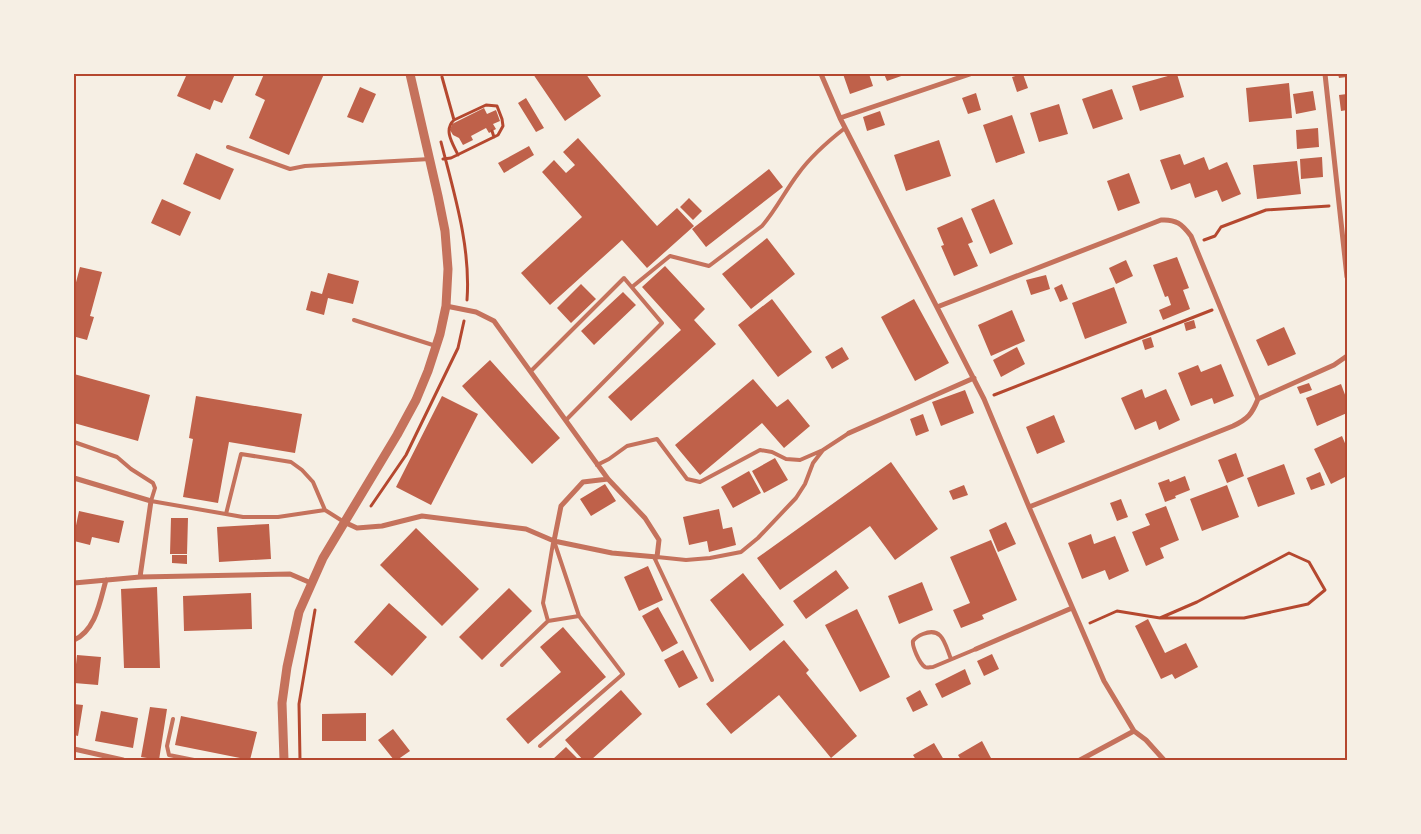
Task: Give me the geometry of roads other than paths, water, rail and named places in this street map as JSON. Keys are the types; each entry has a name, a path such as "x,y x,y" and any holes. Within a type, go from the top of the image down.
{"street":[{"path":"284,760 282,703 287,667 299,612 323,558 416,400 436,346 446,306 448,269 445,231 410,74"},
{"path":"821,74 845,128 984,399 1104,681 1134,731 1146,740 1164,760"},
{"path":"840,118 970,74"},
{"path":"1325,74 1347,277"},
{"path":"937,307 1161,220 1178,222 1194,244 1258,399"},
{"path":"344,522 357,528 382,526 422,516 526,529 554,541 612,553 656,557 659,540 645,518 597,465 494,321 476,312 446,306"},
{"path":"1029,507 1246,420 1253,411 1258,399 1334,365 1347,356"},
{"path":"849,433 974,378"},
{"path":"74,478 151,501 140,577"},
{"path":"554,541 561,506 583,482 608,479"},
{"path":"74,584 140,577 290,574 311,583"},
{"path":"74,640 82,637 96,616 106,580"},
{"path":"976,649 1072,608"},
{"path":"1080,760 1134,731"},
{"path":"74,749 124,760"}],"lane":[{"path":"632,288 670,256 709,266 762,226 809,160 823,145 845,128"},
{"path":"228,146 290,169 305,166 430,159"},
{"path":"531,371 624,278 662,324 566,420"},
{"path":"354,320 436,346"},
{"path":"597,465 627,446 657,439 687,479 700,482 760,450 772,452 786,459 800,460 822,450 849,433"},
{"path":"74,442 117,457 131,469 153,483 155,488 151,501 243,517 278,517 325,510"},
{"path":"656,557 686,560 741,552 758,538 796,498 805,484 813,463 822,450"},
{"path":"226,514 241,454 291,462 313,482 325,510 344,522"},
{"path":"540,746 623,674 579,616 554,541"},
{"path":"548,621 543,603 554,541"},
{"path":"656,557 712,680"},
{"path":"502,665 548,621 579,616"},
{"path":"951,659 937,632 933,631 916,636 913,640 913,647 924,666 928,668 933,667 976,649"},
{"path":"173,719 167,746 169,755 194,760"}]}
